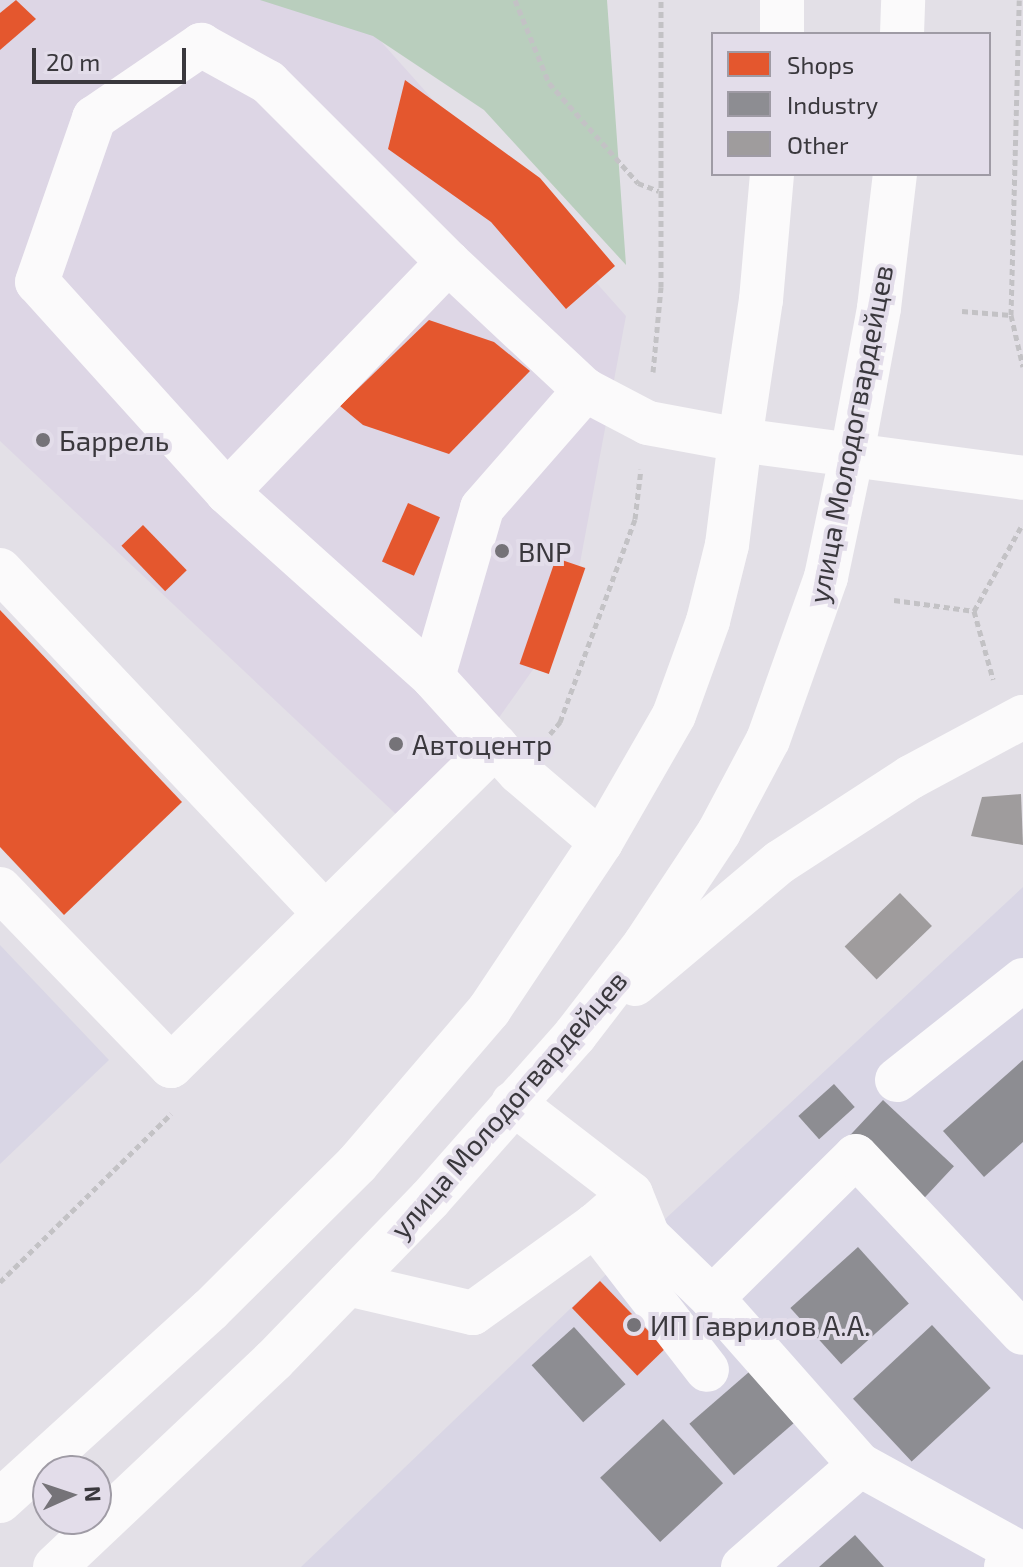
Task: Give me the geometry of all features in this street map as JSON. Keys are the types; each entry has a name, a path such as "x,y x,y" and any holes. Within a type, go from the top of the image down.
{"main road":[{"path":"782,0 782,32"},
{"path":"902,32 903,0"},
{"path":"601,842 496,746 433,677 227,492 37,282 94,118 201,45 268,82 448,262 585,390 648,423 740,440 1023,478"},
{"path":"0,1501 210,1310 357,1164 489,1010 601,842 674,715 708,621 727,545 772,176"},
{"name":"улица Молодогвардейцев","path":"55,1567 348,1284 575,1035 719,832 768,740 826,577 879,308 895,176"},
{"path":"227,492 448,262"},
{"path":"433,677 482,508 585,390"},
{"path":"0,570 325,914"},
{"path":"575,1035 780,862 911,777 1023,717"},
{"path":"0,889 171,1066 496,746"},
{"path":"897,1080 1023,980"},
{"path":"513,1103 631,1194 648,1236 712,1298 860,1465 1018,1552 1006,1567"},
{"path":"712,1298 856,1156 1023,1333"},
{"path":"348,1284 473,1313 595,1225 631,1194"},
{"path":"595,1225 707,1370"},
{"path":"743,1567 860,1465"}],"path":[{"path":"515,0 549,83 638,183 659,191"},
{"path":"1019,0 1011,315 1023,367"},
{"path":"962,311 1011,315"},
{"path":"995,684 974,611 1023,523"},
{"path":"894,600 974,611"}],"shaded area":[{"path":"0,0 344,0 626,316 570,617 417,834 0,441"},
{"path":"1023,887 1023,1567 301,1567 621,1260"},
{"path":"0,945 109,1060 0,1164"}],"green space":[{"path":"260,0 607,0 626,265 484,110 373,36"}],"building: Shops":[{"path":"16,0 36,19 0,50 0,13"},
{"path":"405,80 540,178 615,266 566,309 491,222 388,149"},
{"path":"429,320 494,342 530,371 449,454 363,425 340,406"},
{"path":"408,503 440,517 414,576 382,561"},
{"path":"143,525 187,570 165,591 121,546"},
{"path":"556,558 585,568 549,674 520,664"},
{"path":"0,610 182,802 64,915 0,847"},
{"path":"600,1281 665,1349 637,1376 572,1308"}],"building: Industry":[{"path":"1023,1060 1023,1142 984,1177 943,1131"},
{"path":"834,1084 855,1107 819,1139 798,1116"},
{"path":"883,1100 954,1166 921,1202 850,1136"},
{"path":"858,1247 909,1303 841,1364 790,1308"},
{"path":"932,1325 991,1388 912,1462 853,1399"},
{"path":"574,1327 626,1384 583,1422 532,1365"},
{"path":"749,1372 794,1423 734,1475 689,1424"},
{"path":"663,1419 723,1483 660,1542 600,1478"},
{"path":"855,1535 884,1567 819,1567"}],"building: Other":[{"path":"1021,794 1023,845 971,836 982,797"},
{"path":"900,893 932,926 877,980 845,946"}],"place":[{"name":"Баррель","path":"43,440"},
{"name":"BNP","path":"502,551"},
{"name":"Автоцентр","path":"396,744"},
{"name":"ИП Гаврилов А.А.","path":"634,1325"}]}
